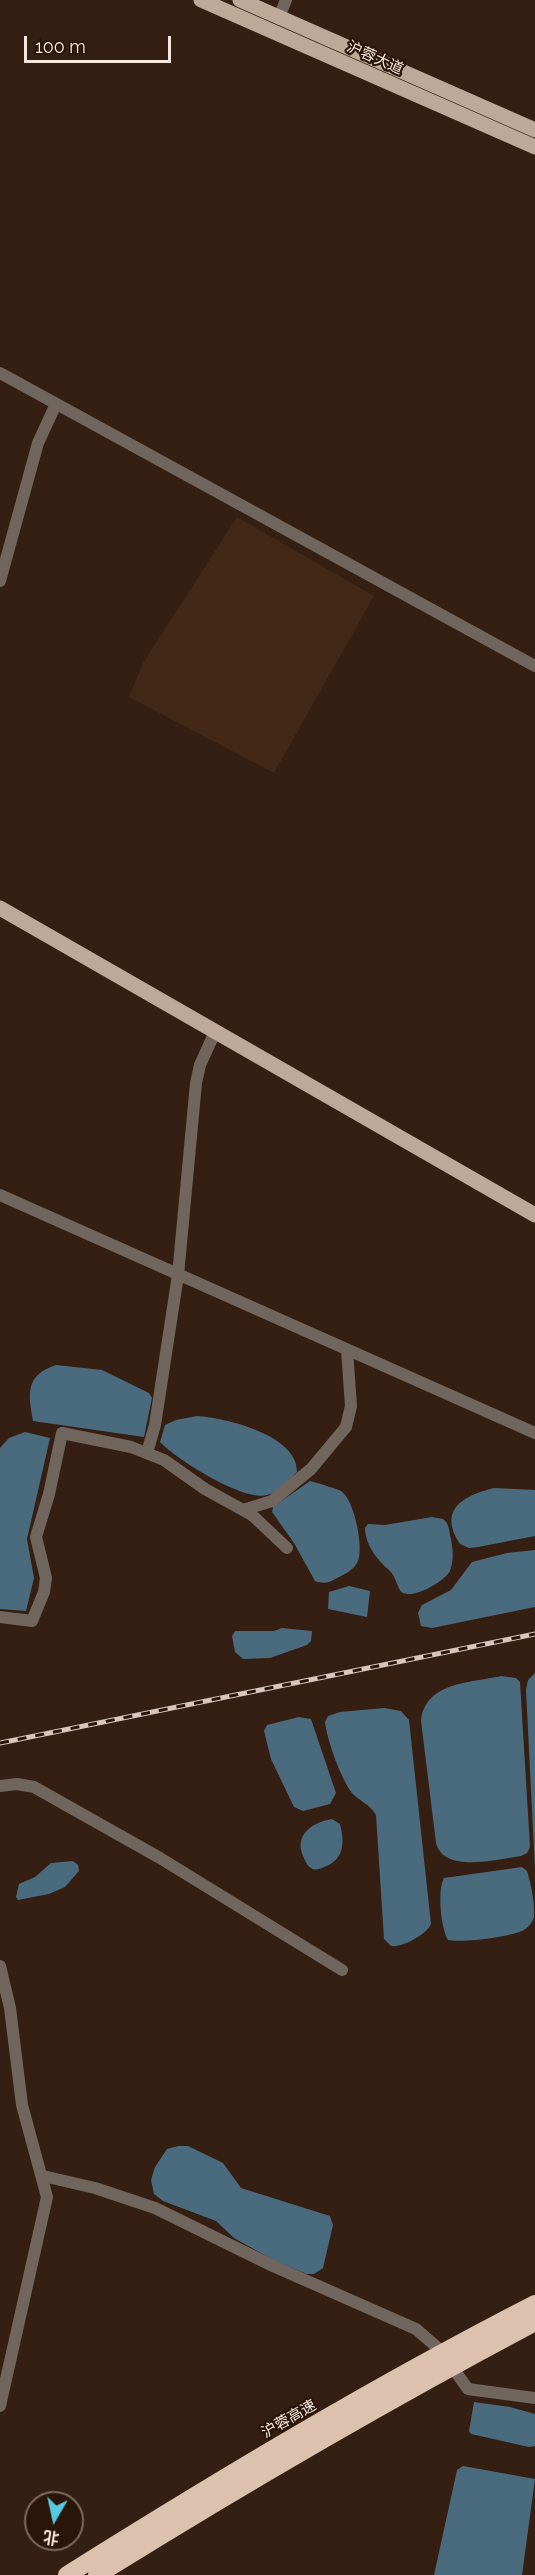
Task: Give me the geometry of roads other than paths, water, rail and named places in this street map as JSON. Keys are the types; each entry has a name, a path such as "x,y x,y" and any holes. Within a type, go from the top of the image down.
{"highway":[{"name":"沪蓉高速","path":"67,2575 288,2440 429,2370 507,2328 535,2304"},
{"name":"沪蓉高速","path":"507,2328 535,2322"},
{"name":"沪蓉高速","path":"98,2575 297,2454 429,2370"}],"main road":[{"name":"沪蓉大道","path":"201,0 535,147"},
{"name":"沪蓉大道","path":"240,0 535,130"},
{"path":"0,908 535,1215"}],"street":[{"path":"279,17 286,0"},
{"path":"0,373 535,666"},
{"path":"0,581 38,443 56,404"},
{"path":"147,1453 155,1425 178,1275 196,1083 200,1065 215,1032"},
{"path":"0,1195 535,1433"},
{"path":"243,1510 272,1501 303,1476 330,1449 346,1427 351,1406 347,1350"},
{"path":"0,1617 32,1621 44,1592 45,1571 36,1537 49,1494 62,1433 118,1443 164,1460 205,1489 252,1515 286,1548"},
{"path":"0,1786 17,1784 34,1786 160,1858 342,1970"},
{"path":"0,1966 10,2008 22,2104 47,2197 6,2351 0,2406"},
{"path":"43,2176 95,2188 154,2208 273,2266 416,2329 439,2349 462,2384 468,2388 535,2398"}],"water":[{"path":"56,1365 102,1370 149,1393 152,1398 144,1437 33,1421 30,1402 31,1387 39,1374"},
{"path":"197,1416 242,1425 273,1439 286,1448 294,1459 297,1472 279,1489 267,1495 256,1495 227,1486 195,1468 160,1442 165,1425 176,1420"},
{"path":"25,1432 50,1438 27,1539 34,1578 26,1611 0,1609 0,1448 9,1438"},
{"path":"310,1481 339,1490 346,1496 354,1513 359,1535 360,1554 356,1564 346,1573 326,1582 315,1581 294,1543 272,1512 273,1507"},
{"path":"494,1488 535,1490 535,1536 469,1548 460,1544 452,1522 457,1506 472,1495"},
{"path":"432,1517 443,1519 448,1526 453,1551 450,1571 442,1580 429,1588 414,1594 403,1593 391,1573 372,1551 365,1528 368,1524 385,1525"},
{"path":"535,1550 535,1607 432,1628 421,1626 418,1613 422,1605 451,1590 472,1562 507,1553"},
{"path":"349,1586 370,1591 367,1617 328,1609 329,1592"},
{"path":"282,1628 312,1631 311,1641 307,1645 270,1658 243,1659 235,1652 232,1636 235,1631 274,1631"},
{"path":"535,1673 535,1870 526,1690 528,1680"},
{"path":"501,1676 516,1678 520,1682 530,1847 527,1853 521,1856 460,1862 449,1859 441,1853 436,1843 421,1721 424,1708 440,1691 463,1683"},
{"path":"384,1708 401,1711 409,1720 431,1924 419,1936 396,1946 391,1946 384,1939 376,1815 352,1793 343,1779 325,1722 328,1716 340,1712"},
{"path":"299,1717 311,1719 336,1793 330,1804 303,1811 294,1807 271,1759 264,1731 267,1725"},
{"path":"332,1819 340,1824 341,1850 331,1864 313,1869 303,1856 301,1841 303,1835 312,1826"},
{"path":"73,1861 78,1865 79,1871 65,1887 49,1894 18,1900 16,1897 19,1884 35,1877 51,1863"},
{"path":"522,1867 527,1871 534,1906 534,1917 528,1927 522,1931 497,1937 464,1941 448,1940 443,1927 441,1909 444,1878"},
{"path":"188,2146 223,2163 241,2188 330,2216 333,2225 323,2268 314,2274 307,2274 275,2261 234,2238 216,2221 163,2201 154,2194 151,2180 155,2167 167,2149"},
{"path":"474,2402 510,2407 535,2414 535,2446 529,2447 471,2434 469,2431"},
{"path":"463,2466 535,2479 522,2575 434,2575 457,2470"}],"railway":[{"path":"0,1743 535,1634"}]}
